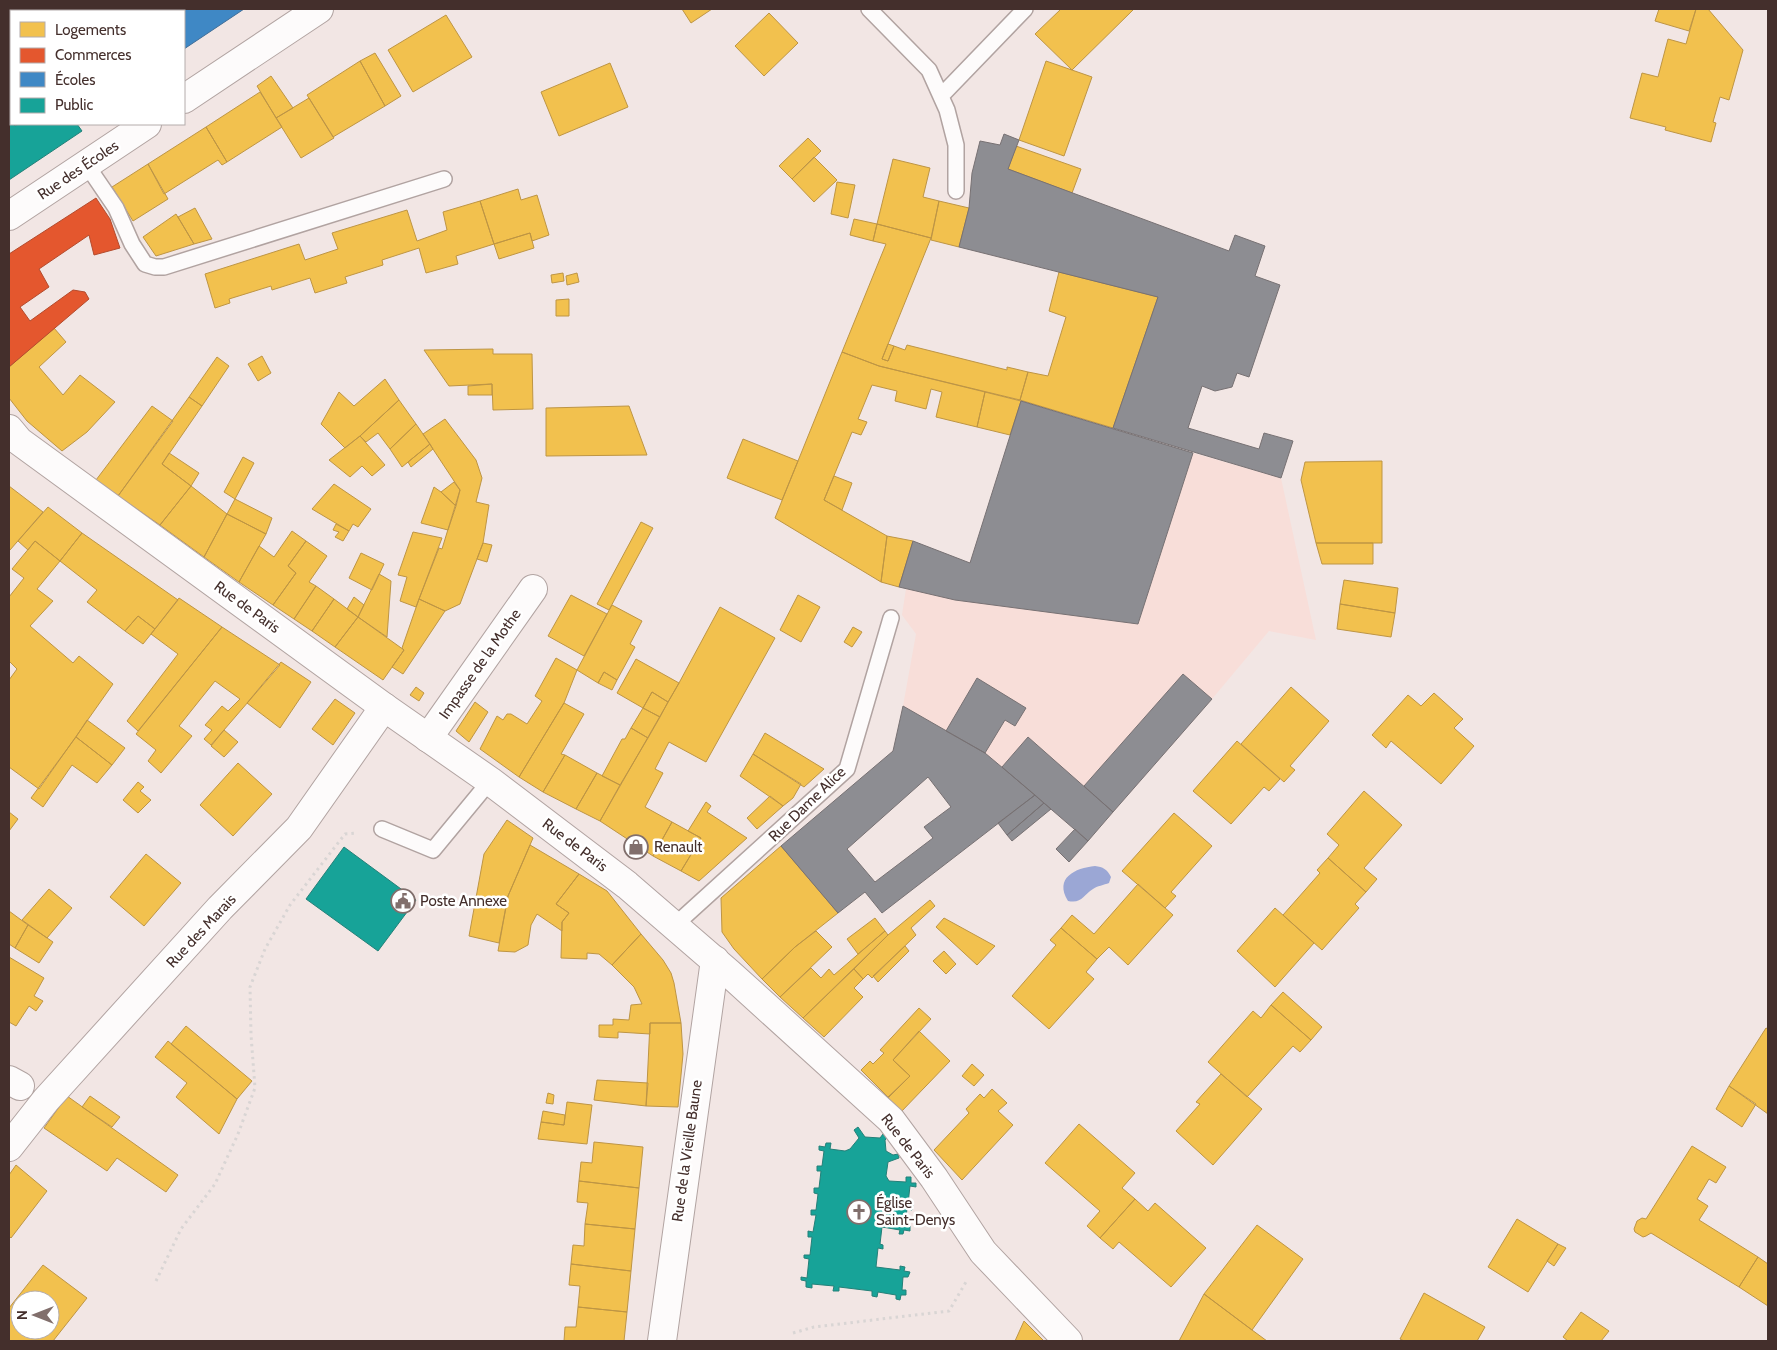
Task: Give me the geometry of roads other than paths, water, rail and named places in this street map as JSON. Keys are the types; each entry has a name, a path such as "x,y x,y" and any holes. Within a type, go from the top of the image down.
{"street":[{"path":"185,98 319,9"},
{"name":"Rue des Écoles","path":"9,216 145,125"},
{"name":"Rue de Paris","path":"9,429 19,441 384,707 490,781 627,885 715,960 892,1120 934,1178 983,1252 1068,1341"},
{"name":"Impasse de la Mothe","path":"428,738 533,589"},
{"name":"Rue des Marais","path":"9,1147 46,1100 220,908 299,828 384,707"},
{"name":"Rue de la Vieille Baune","path":"662,1341 715,960"}],"lane":[{"path":"869,9 929,70 947,110 956,144 956,191"},
{"path":"941,96 1025,9"},
{"path":"86,164 116,208 132,244 144,264 154,267 164,267 444,179"},
{"name":"Rue Dame Alice","path":"674,926 847,769 891,618"},
{"path":"382,830 432,850 490,781"}],"water":[{"path":"1095,866 1103,868 1108,872 1111,877 1109,883 1095,888 1079,900 1068,901 1064,893 1065,880 1080,869"}],"place":[{"name":"Renault","path":"636,847"},
{"name":"Poste Annexe","path":"403,901"},
{"name":"Église Saint-Denys","path":"859,1212"}]}
